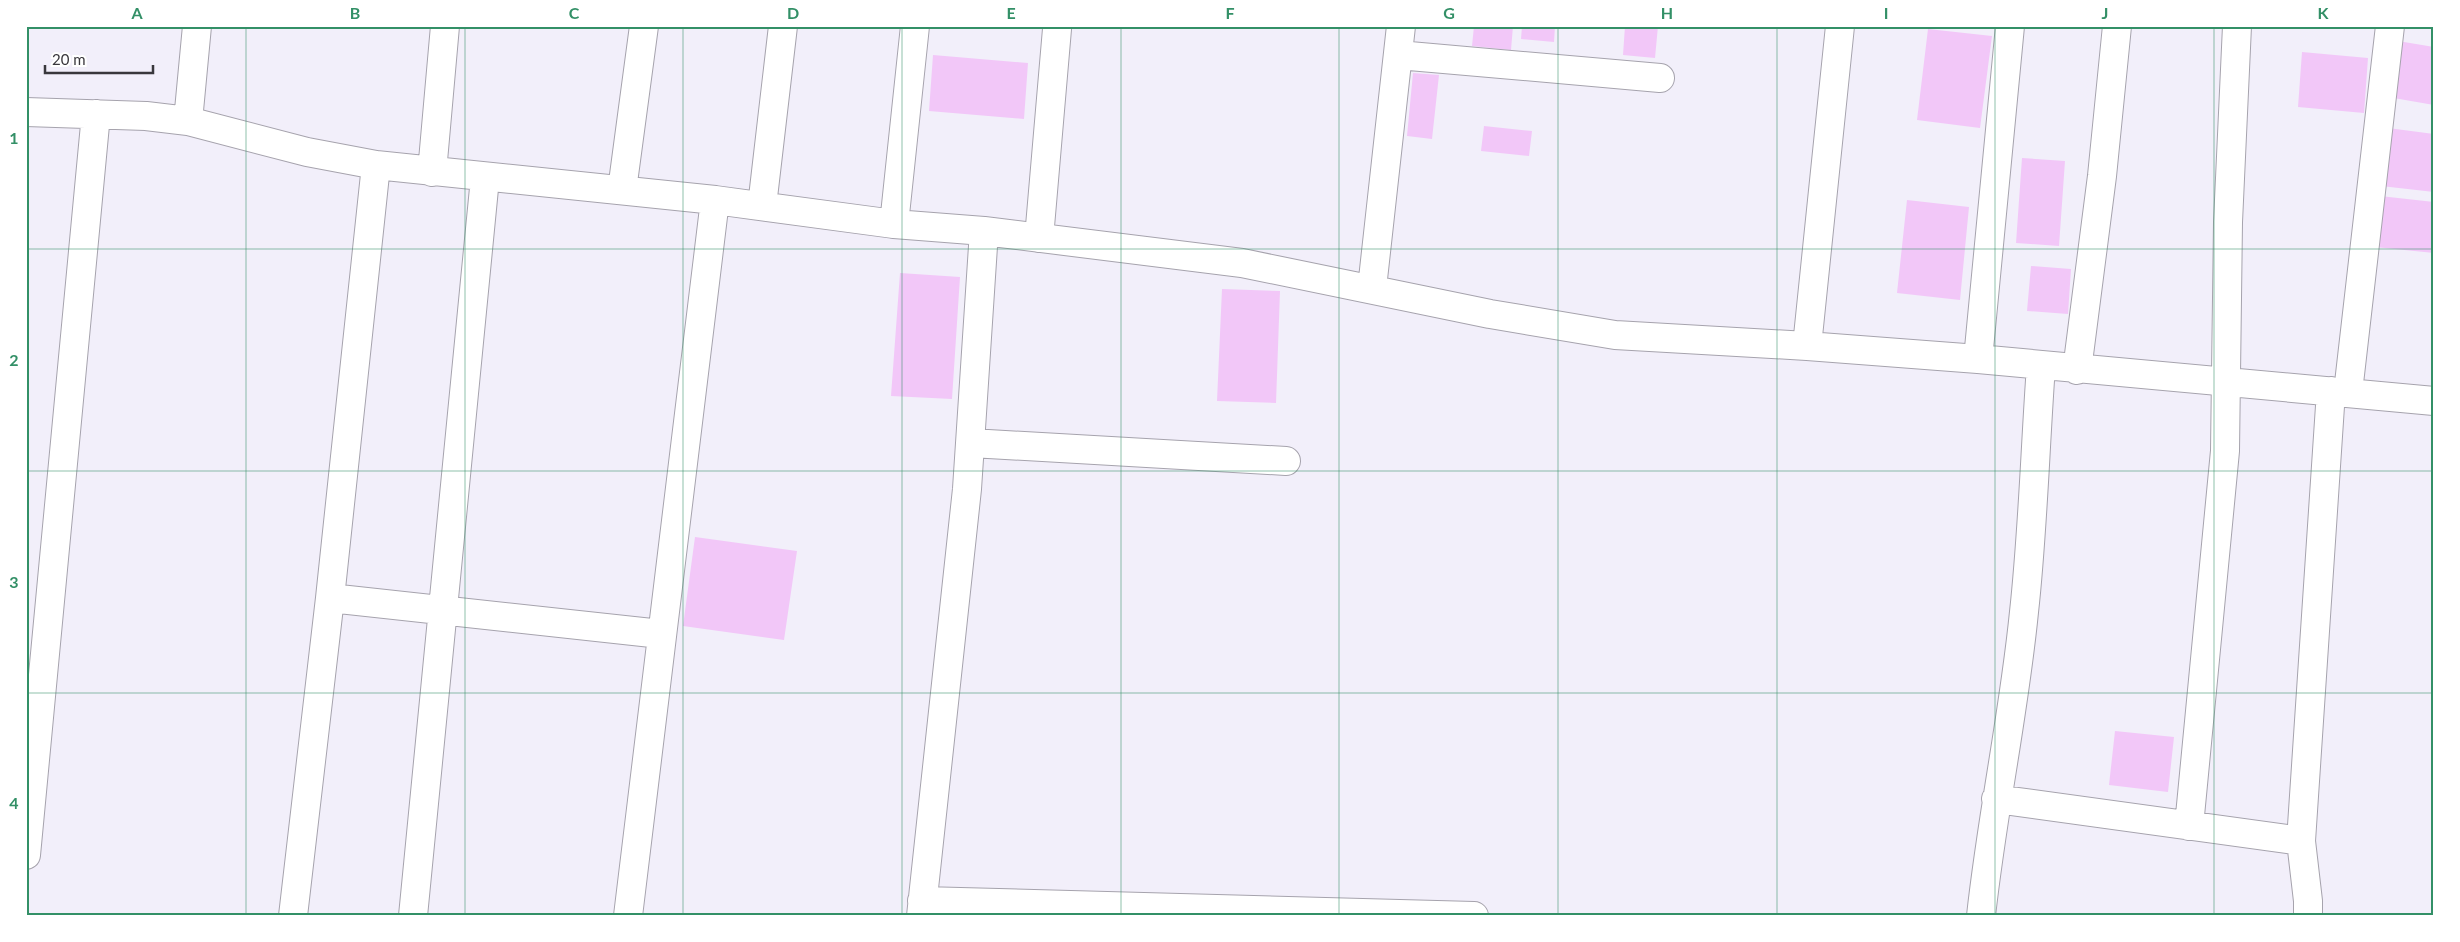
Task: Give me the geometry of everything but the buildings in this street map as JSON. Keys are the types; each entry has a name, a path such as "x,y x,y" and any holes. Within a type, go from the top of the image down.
{"street":[{"path":"188,121 197,26"},
{"path":"432,172 445,26"},
{"path":"622,190 644,26"},
{"path":"762,206 783,26"},
{"path":"894,224 915,26"},
{"path":"1372,288 1401,26"},
{"path":"1807,346 1840,26"},
{"path":"1978,359 2010,26"},
{"path":"2077,370 2102,176 2117,26"},
{"path":"2189,826 2225,451 2228,222 2236,26"},
{"path":"2308,916 2301,840 2340,391 2390,26"},
{"path":"1039,238 1057,29"},
{"path":"1398,55 1660,78"},
{"path":"26,112 146,116 188,121 307,152 376,166 715,200 894,224 984,231 1242,263 1372,288 1490,314 1616,336 1807,346 1978,359 2077,370 2340,391 2434,401"},
{"path":"26,855 96,114"},
{"path":"293,916 330,598 376,166"},
{"path":"413,916 485,178"},
{"path":"628,916 715,200"},
{"path":"984,231 971,443 921,908 1474,916"},
{"path":"1981,916 1996,799 2016,680 2024,611 2040,366"},
{"path":"971,443 1286,461"},
{"path":"330,598 661,634"},
{"path":"1996,799 2301,840"}]}
